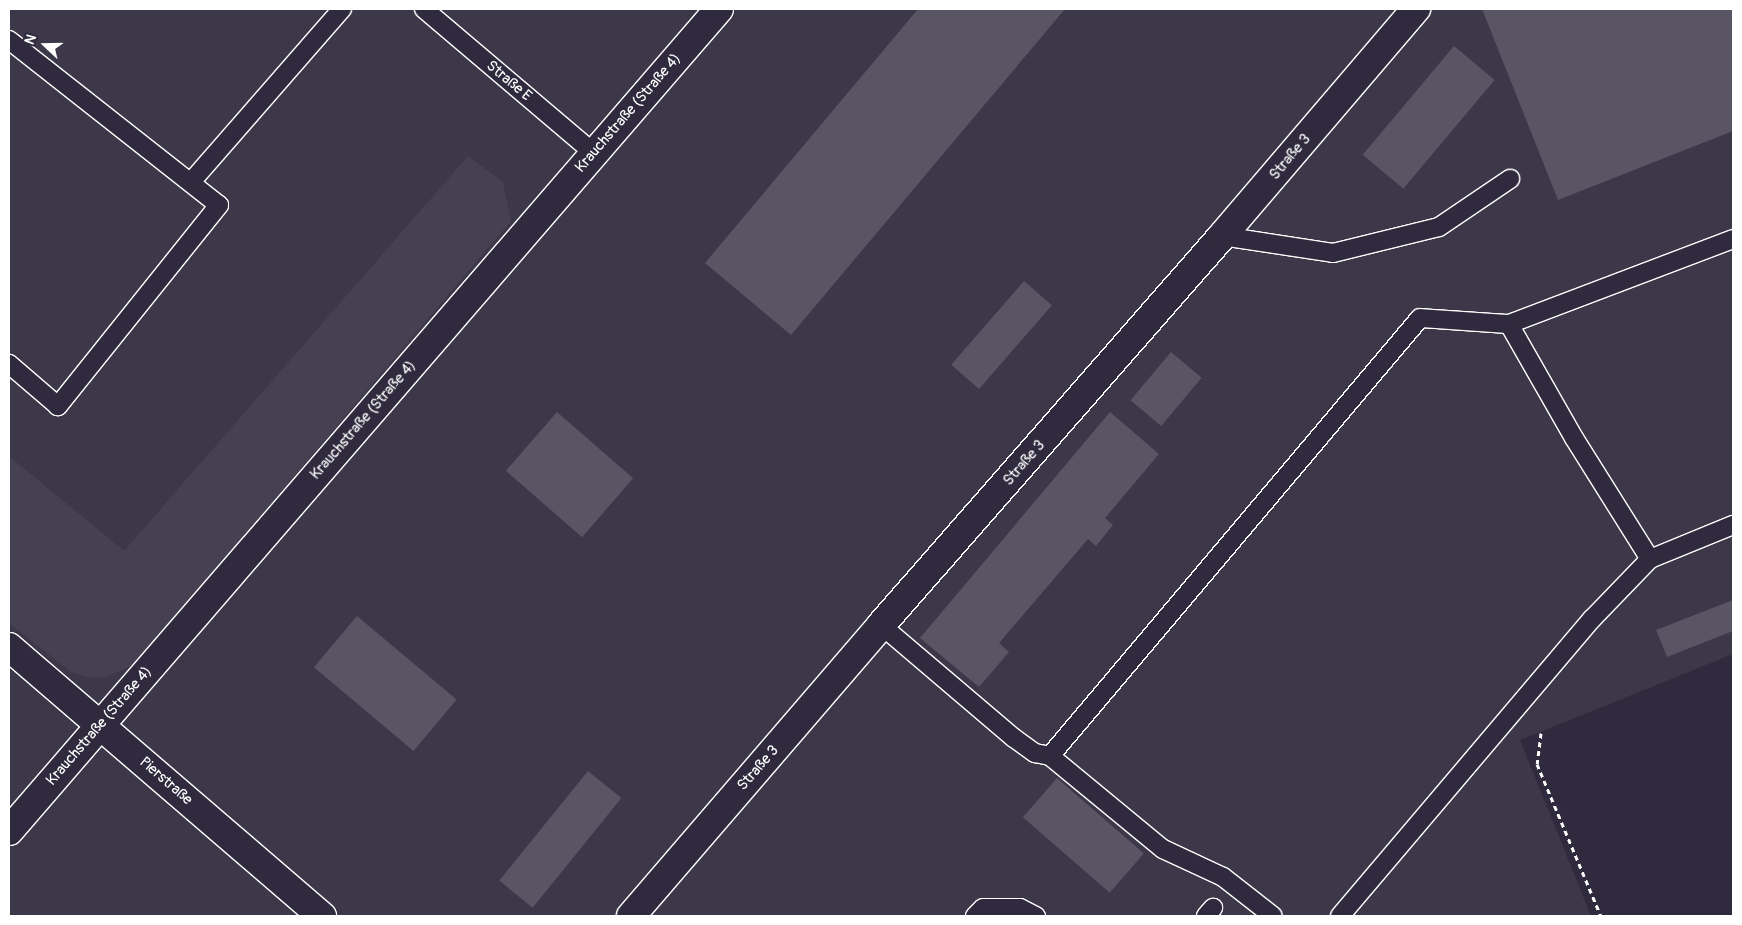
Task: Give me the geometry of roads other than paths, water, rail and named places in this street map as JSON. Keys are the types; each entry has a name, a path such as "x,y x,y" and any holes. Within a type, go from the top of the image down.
{"street":[{"name":"Krauchstraße (Straße 4)","path":"9,831 718,9"},
{"name":"Straße 3","path":"631,916 881,625 1222,236 1416,9"},
{"name":"Pierstraße","path":"9,647 101,724 320,915"}],"lane":[{"path":"191,182 342,9"},
{"name":"Straße E","path":"424,9 594,153"},
{"path":"9,40 220,205 58,406 9,364"},
{"path":"1222,236 1333,253 1439,227 1510,179"},
{"path":"1050,756 1420,318 1509,324 1733,238"},
{"path":"1509,324 1574,438 1650,559"},
{"path":"1340,916 1592,619 1650,559 1733,525"},
{"path":"881,625 1014,738 1035,753 1050,756 1163,849 1223,877 1273,916"},
{"path":"975,916 983,908 1020,908 1036,916"}]}
